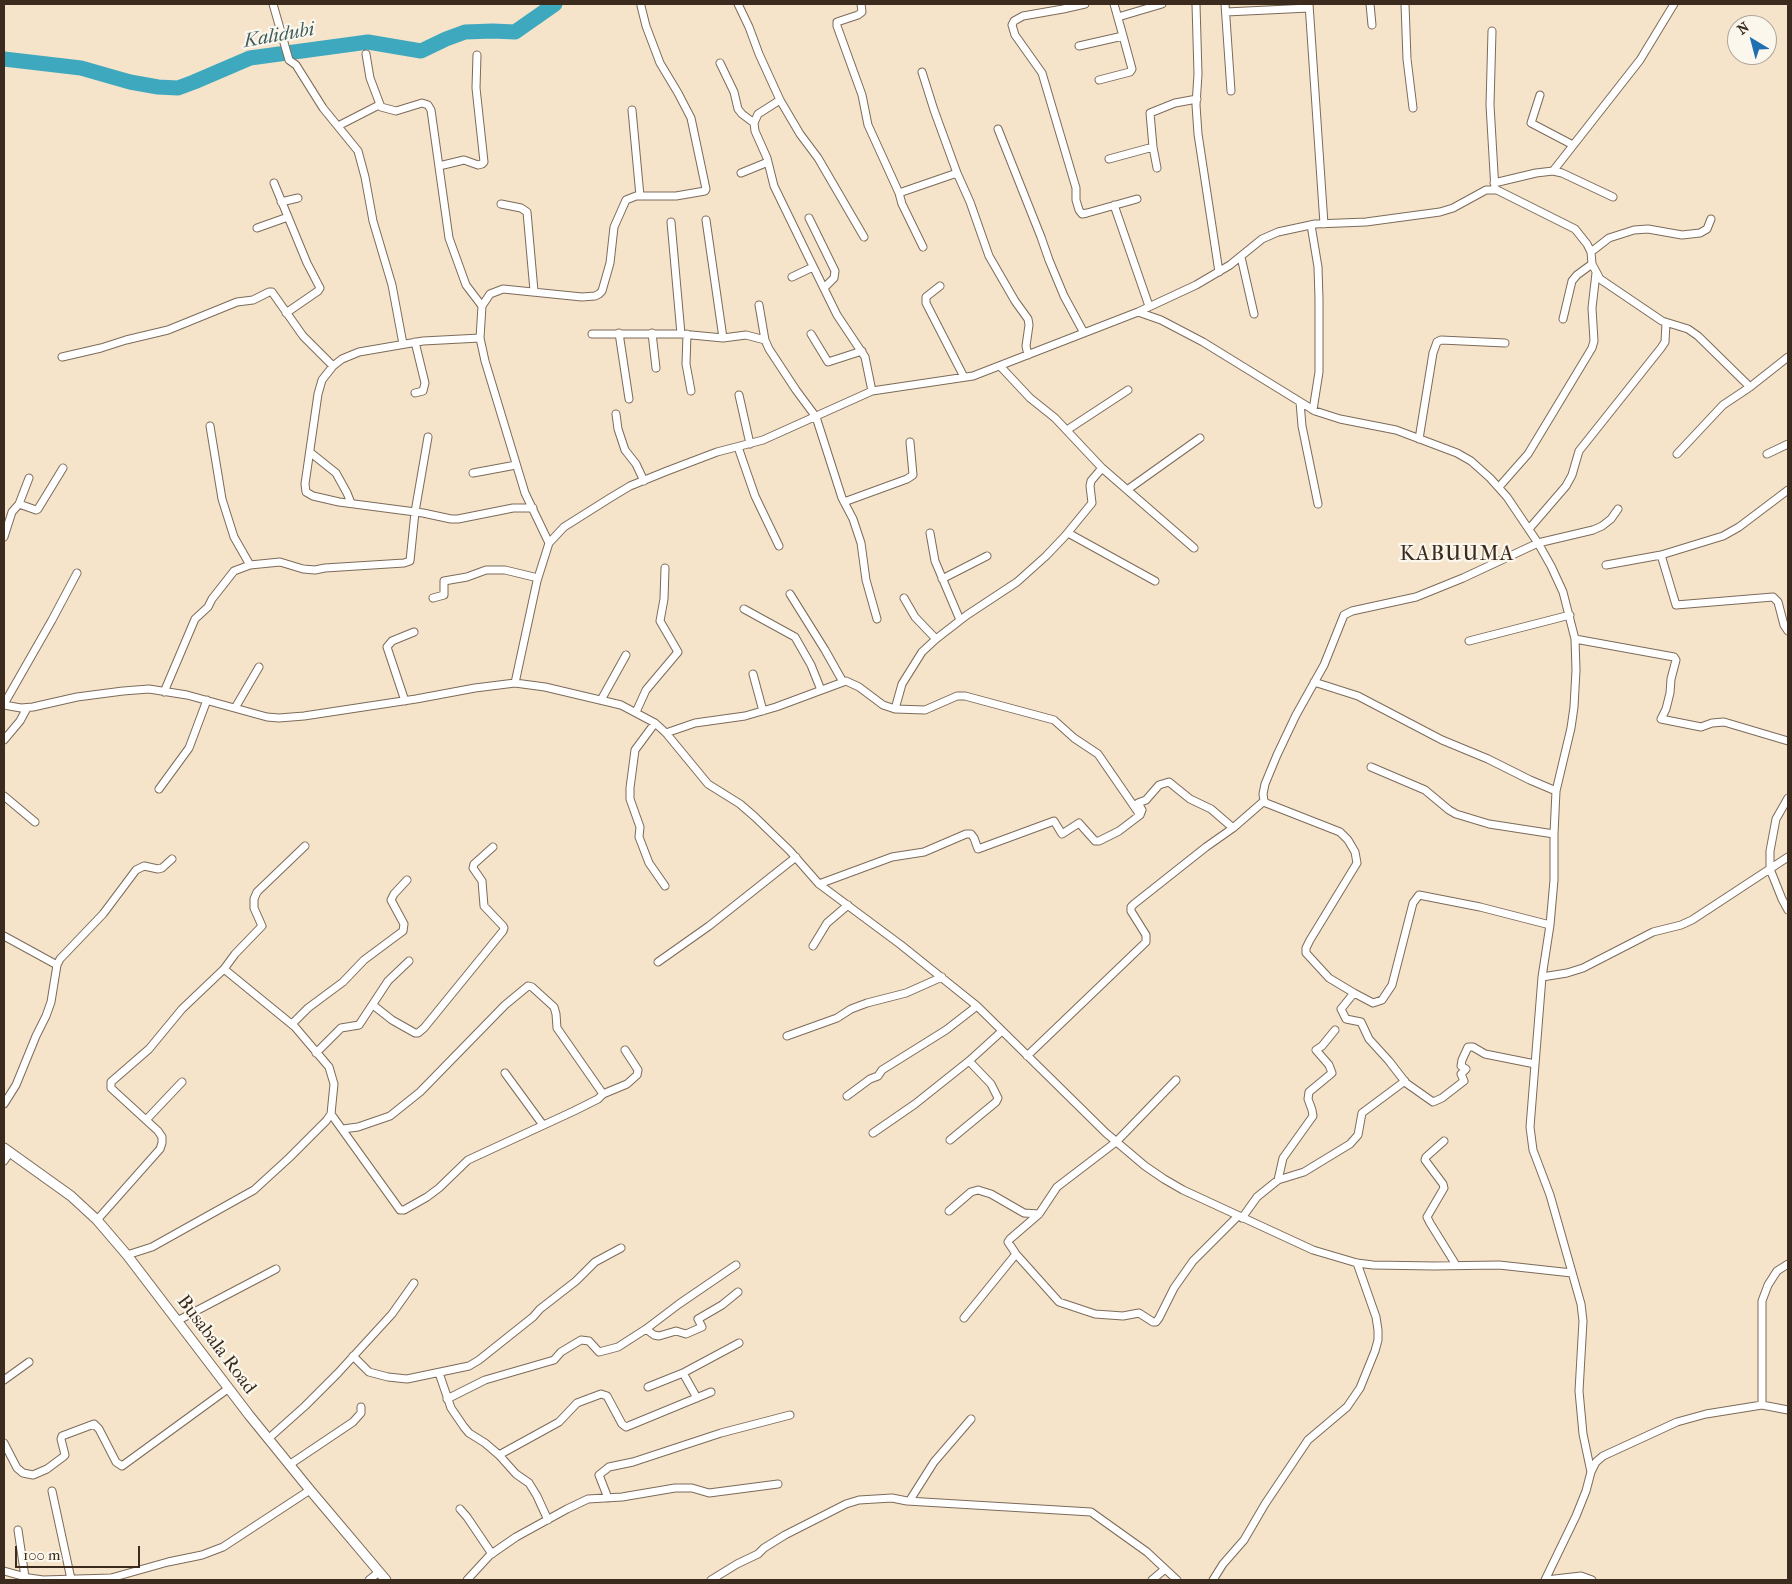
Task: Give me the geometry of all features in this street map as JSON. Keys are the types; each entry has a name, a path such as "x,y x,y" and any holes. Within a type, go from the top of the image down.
{"street":[{"path":"273,4 289,60 296,65 323,108 354,146 359,156 365,177 373,222 392,285 403,344"},
{"path":"738,4 749,26 758,54 780,100 800,134 818,158 864,237"},
{"path":"861,4 862,12 837,22 837,26 862,96 868,125 923,247"},
{"path":"1085,4 1063,10 1023,16 1014,21 1012,25 1015,34 1042,74 1076,188 1076,200 1079,210 1082,214 1137,199"},
{"path":"1099,80 1130,72 1132,69 1114,4"},
{"path":"1118,17 1159,4"},
{"path":"1196,4 1198,134 1219,272"},
{"path":"1225,4 1231,91"},
{"path":"1370,4 1372,25"},
{"path":"1405,4 1413,108"},
{"path":"1553,171 1640,60 1674,4"},
{"path":"549,543 525,493 480,338 482,306 490,294 503,289 582,297 595,296 602,291 610,263 614,227 626,200 640,196 676,196 705,191 706,186 691,118 660,63 646,26 642,6"},
{"path":"1226,12 1265,7 1309,6 1324,224"},
{"path":"1492,31 1490,105 1494,186"},
{"path":"1079,46 1124,36"},
{"path":"366,54 370,78 379,105 391,111 396,111 422,103 428,104 449,238 466,285 482,306"},
{"path":"439,166 464,160 478,165 484,162 476,88 477,55"},
{"path":"720,62 734,92 738,109 754,123"},
{"path":"922,72 957,173 970,202 989,256 1015,301 1028,319 1026,346 1028,355"},
{"path":"1540,95 1531,122 1573,145"},
{"path":"1158,168 1153,147 1150,113 1175,103 1197,99"},
{"path":"780,100 758,114 754,123 756,135 768,162 774,186 813,267 842,323 862,351 868,368 872,391"},
{"path":"338,126 379,105"},
{"path":"632,110 640,196"},
{"path":"998,129 1064,296 1084,333"},
{"path":"1109,159 1153,147"},
{"path":"741,173 768,162"},
{"path":"515,683 538,578 549,543 564,527 630,486 717,452 763,440 872,391 921,382 973,376 1138,312 1219,272 1270,235 1311,225 1366,222 1440,212 1453,208 1494,186 1536,173 1553,171 1613,197"},
{"path":"899,193 957,173"},
{"path":"274,183 307,263 320,288 286,313"},
{"path":"1494,186 1575,229 1588,244 1592,264 1600,280 1652,315 1666,323 1680,326 1698,336 1750,387"},
{"path":"281,202 298,198"},
{"path":"501,204 521,208 527,212 534,291"},
{"path":"1114,205 1149,306"},
{"path":"257,228 288,218"},
{"path":"809,218 835,271 834,278 824,288"},
{"path":"1591,252 1609,238 1634,230 1648,229 1682,235 1700,233 1707,228 1710,219"},
{"path":"706,220 723,338"},
{"path":"671,222 686,364 691,391"},
{"path":"1311,225 1318,267 1319,308 1319,372 1313,410"},
{"path":"1241,257 1254,314"},
{"path":"1563,319 1572,281 1577,274 1592,264"},
{"path":"792,277 813,267"},
{"path":"1499,488 1528,454 1592,348 1594,341 1592,308 1596,273"},
{"path":"940,286 926,297 926,303 964,378"},
{"path":"62,357 168,330 237,302 252,300 266,292 272,292 303,336 333,366"},
{"path":"759,305 765,340 796,390 816,417 844,502 862,543 866,580 877,619"},
{"path":"1138,312 1161,320 1203,342 1313,410 1340,419 1396,430 1457,453 1471,461 1507,497 1538,542 1563,592 1575,639 1576,670 1573,714 1556,791 1554,880 1550,925 1542,977 1530,1114 1530,1137 1550,1195 1581,1304 1582,1321 1578,1391 1582,1427 1591,1472"},
{"path":"1529,529 1566,486 1580,451 1661,348 1666,336 1666,323"},
{"path":"619,333 629,399"},
{"path":"592,334 652,333 723,338 746,335 765,340"},
{"path":"652,333 656,368"},
{"path":"811,334 828,362 862,351"},
{"path":"480,338 415,342 359,352 333,366 322,380 318,394 305,484 306,492 313,496 451,519 513,508 533,508"},
{"path":"1419,439 1433,353 1437,342 1441,340 1506,343"},
{"path":"415,342 425,383 423,391 415,393"},
{"path":"1677,454 1723,405 1750,387 1788,357"},
{"path":"1000,366 1030,398 1048,411 1102,468 1194,548"},
{"path":"1067,430 1128,390"},
{"path":"739,395 750,444"},
{"path":"1300,402 1302,426 1318,504"},
{"path":"616,414 618,429 625,450 636,464 644,481"},
{"path":"210,426 222,499 234,537 250,565"},
{"path":"164,692 195,619 208,607 231,574 250,565 280,562 310,570 408,562 411,557 415,512 428,437"},
{"path":"1127,490 1200,438"},
{"path":"844,502 908,479 913,475 910,442"},
{"path":"1767,454 1788,444"},
{"path":"738,446 756,496 778,546"},
{"path":"311,452 336,473 351,503"},
{"path":"472,473 516,465"},
{"path":"19,504 38,509 63,468"},
{"path":"895,709 902,684 922,652 960,620 1017,582 1046,556 1068,533 1092,503 1091,481 1102,468"},
{"path":"4,537 12,512 19,504 29,478"},
{"path":"1606,565 1661,555 1723,536 1740,527 1788,490"},
{"path":"1550,925 1480,907 1419,895 1413,903 1394,977 1382,1000 1373,1003 1354,994 1329,978 1306,953 1310,940 1357,863 1355,852 1348,840 1340,832 1266,803 1263,794 1277,755 1324,665 1342,620 1348,612 1416,597 1462,578 1538,542 1593,530 1611,519 1618,509"},
{"path":"930,533 935,561 960,620"},
{"path":"1068,533 1155,581"},
{"path":"1661,555 1676,605 1773,597 1778,602 1784,625 1788,631"},
{"path":"942,579 987,556"},
{"path":"636,712 642,697 650,685 678,652 660,621 664,599 665,568"},
{"path":"433,598 444,595 444,581 467,577 486,570 505,570 538,578"},
{"path":"76,573 52,620 4,704 27,708 77,697 149,689 207,700 267,717 279,718 304,716 515,683 545,687 620,705 655,723 666,733 708,784 740,804 755,817 796,857 819,884 942,977 977,1006 1116,1142 1164,1179 1240,1217 1313,1250 1357,1263 1373,1265 1521,1266 1572,1273"},
{"path":"790,594 843,682"},
{"path":"904,598 915,617 936,639"},
{"path":"744,609 791,634 797,640 811,665 821,690"},
{"path":"1469,641 1570,616"},
{"path":"405,700 387,647 392,641 414,632"},
{"path":"1575,639 1674,657 1676,660 1671,679 1670,693 1661,719 1701,727 1712,723 1724,722 1788,741"},
{"path":"601,700 626,655"},
{"path":"235,708 259,667"},
{"path":"753,674 764,711"},
{"path":"666,733 695,724 764,711 796,701 843,682 853,683 883,705 895,709 925,710 957,696 966,696 1054,720 1074,738 1098,754 1140,815"},
{"path":"1314,682 1358,696 1442,740 1556,791"},
{"path":"159,789 189,748 207,700"},
{"path":"4,740 20,721 27,708"},
{"path":"655,723 635,750 630,799 640,827 639,837 649,863 665,886"},
{"path":"1371,767 1425,790 1456,814 1489,824 1554,834"},
{"path":"819,884 892,857 924,852 966,834 971,834 978,849 1054,820 1062,834 1079,823 1095,841 1099,841 1119,831 1140,815 1142,810 1138,803 1146,800 1159,785 1169,782 1190,799 1210,809 1233,828"},
{"path":"4,796 35,822"},
{"path":"1788,798 1776,819 1770,851 1770,870 1788,910"},
{"path":"1027,1056 1146,942 1146,935 1131,907 1206,847 1233,828 1264,801"},
{"path":"97,1220 160,1149 162,1137 111,1088 111,1082 149,1050 182,1009 224,970 235,954 263,925 254,908 254,899 257,892 304,846"},
{"path":"373,1005 392,1020 412,1032 418,1033 503,931 503,926 484,906 482,882 473,868 474,864 493,847"},
{"path":"658,962 709,926 796,857"},
{"path":"1542,977 1568,973 1583,968 1652,932 1681,925 1692,920 1788,857"},
{"path":"4,1104 16,1085 46,1016 51,1002 56,965 60,959 103,914 136,870 144,866 162,868 172,859"},
{"path":"292,1024 308,1008 343,982 364,960 403,931 404,924 391,900 407,880"},
{"path":"813,946 827,923 848,905"},
{"path":"4,936 56,965"},
{"path":"316,1053 341,1028 359,1025 388,981 409,961"},
{"path":"127,1255 152,1247 254,1190 326,1121 330,1114 334,1084 328,1067 292,1024 224,970"},
{"path":"788,1036 837,1018 851,1009 906,993 942,977"},
{"path":"342,1129 358,1127 390,1116 420,1092 505,1005 528,986 532,987 555,1010 557,1028 603,1094"},
{"path":"1354,994 1341,1009 1346,1018 1361,1022 1369,1039 1389,1060 1405,1081 1430,1101 1438,1101 1464,1081 1461,1074 1466,1069 1461,1066 1468,1047 1473,1047 1485,1054 1535,1064"},
{"path":"847,1096 870,1079 878,1076 882,1070 946,1030 977,1006"},
{"path":"1278,1180 1281,1164 1286,1152 1313,1116 1308,1099 1309,1092 1332,1073 1329,1065 1316,1050 1322,1046 1335,1030"},
{"path":"873,1133 915,1104 1002,1031"},
{"path":"330,1114 400,1210 404,1210 439,1188 468,1160 598,1099 603,1094 620,1088 637,1075 637,1066 625,1050"},
{"path":"950,1140 996,1102 998,1098 991,1084 968,1061"},
{"path":"505,1073 543,1125"},
{"path":"1176,1080 1116,1142 1057,1187 1039,1214 1008,1241 1016,1254 1054,1297 1066,1306 1095,1314 1124,1316 1139,1314 1156,1322 1174,1288 1193,1262 1240,1217 1257,1197 1278,1180 1304,1172 1350,1144 1358,1135 1362,1113 1405,1081"},
{"path":"146,1120 182,1082"},
{"path":"1444,1142 1425,1160 1444,1188 1427,1217 1456,1265"},
{"path":"4,1161 7,1150"},
{"name":"Busabala Road","path":"7,1150 71,1196 97,1220 127,1255 289,1465 386,1580"},
{"path":"948,1210 963,1197 978,1190 991,1194 1024,1213 1039,1214"},
{"path":"353,1356 374,1375 407,1379 469,1366 572,1285 595,1262 621,1248"},
{"path":"964,1318 1016,1254"},
{"path":"1213,1580 1223,1564 1244,1540 1265,1504 1308,1440 1347,1407 1360,1388 1376,1351 1378,1335 1376,1317 1357,1263"},
{"path":"1762,1405 1762,1301 1768,1285 1778,1271 1788,1264"},
{"path":"447,1399 485,1380 554,1360 561,1352 582,1340 589,1341 598,1352 602,1353 618,1347 736,1265"},
{"path":"177,1321 276,1269"},
{"path":"268,1438 304,1406 353,1356 392,1314 414,1283"},
{"path":"646,1329 659,1336 676,1331 686,1334 702,1327 698,1319 722,1305 738,1292"},
{"path":"648,1387 683,1373 739,1343"},
{"path":"4,1380 29,1362"},
{"path":"439,1373 451,1408 464,1427 499,1454 516,1474 528,1483 537,1496 548,1520"},
{"path":"683,1373 697,1398"},
{"path":"4,1443 17,1468 23,1473 33,1475 47,1469 64,1457 62,1436 94,1424 99,1429 116,1462 122,1466 228,1388"},
{"path":"499,1454 558,1422 576,1403 601,1394 607,1396 622,1424 631,1426 711,1392"},
{"path":"1546,1580 1576,1516 1591,1472 1596,1462 1603,1456 1677,1422 1706,1414 1762,1405 1788,1410"},
{"path":"289,1465 353,1422 361,1413 361,1407"},
{"path":"608,1498 599,1475 608,1467 633,1462 721,1433 790,1415"},
{"path":"910,1500 934,1462 971,1419"},
{"path":"468,1580 492,1554 516,1537 588,1499 608,1498 675,1488 692,1488 709,1493 778,1484"},
{"path":"4,1570 28,1578 118,1578 168,1562 202,1555 223,1547 310,1490"},
{"path":"52,1491 71,1579"},
{"path":"711,1580 758,1554 785,1535 846,1504 859,1500 874,1499 1091,1512 1147,1552 1177,1580"},
{"path":"460,1509 492,1554"},
{"path":"18,1530 28,1578"},
{"path":"1152,1580 1165,1570"},
{"path":"369,1580 379,1572"},
{"path":"1546,1580 1581,1576 1592,1580"}],"waterway":[{"name":"Kalidubi","path":"4,59 81,68 130,82 178,88 250,58 368,42 421,51 465,32 515,32 555,4"}],"district":[{"name":"KABUUMA","path":"1457,555"}]}
